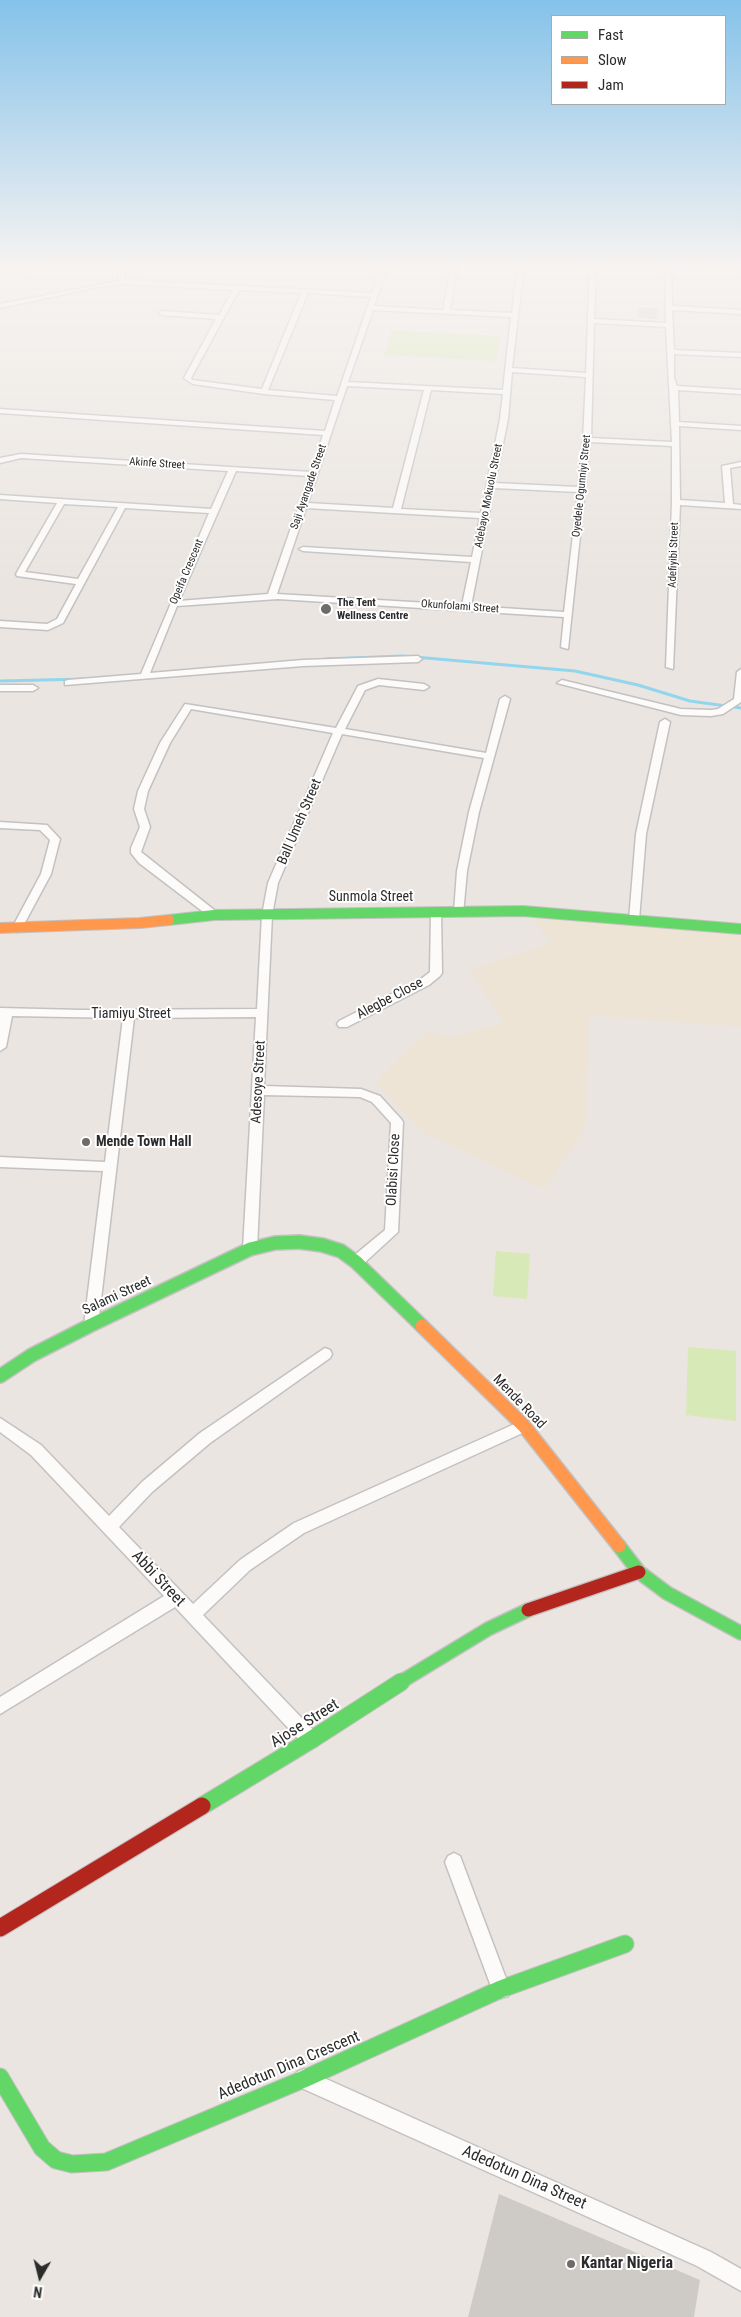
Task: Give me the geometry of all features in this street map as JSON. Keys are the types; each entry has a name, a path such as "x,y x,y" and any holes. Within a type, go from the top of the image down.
{"street":[{"path":"190,372 187,378 191,381 264,392 339,398"},
{"path":"264,392 272,372"},
{"name":"Saji Ayangade Street","path":"272,596 348,372"},
{"name":"Adebayo Mokuolu Street","path":"466,607 507,392 508,372"},
{"path":"542,372 589,375"},
{"name":"Adefiyibi Street","path":"670,667 676,502 674,388 671,372"},
{"name":"Oyedele Ogunniyi Street","path":"565,647 587,440 589,375"},
{"path":"344,384 507,392"},
{"path":"396,510 428,388"},
{"path":"674,388 741,392"},
{"path":"0,411 327,433"},
{"path":"675,424 741,428"},
{"path":"587,440 675,444"},
{"name":"Akinfe Street","path":"0,460 21,456 314,474"},
{"path":"729,506 731,479 726,466 741,464"},
{"name":"Opeifa Crescent","path":"144,675 213,511 234,469"},
{"path":"490,485 582,490"},
{"path":"0,497 213,511"},
{"path":"62,501 20,574 80,582"},
{"path":"676,502 741,507"},
{"path":"303,505 484,516"},
{"path":"0,624 40,627 56,624 60,621 122,506"},
{"path":"303,550 476,560"},
{"name":"Okunfolami Street","path":"173,604 272,596 324,597 568,615"},
{"path":"68,684 144,675 303,663 418,659"},
{"path":"562,683 681,712 720,712 738,700 741,672"},
{"name":"Ball Umeh Street","path":"267,915 273,883 339,731 361,688 368,684 396,683 424,687"},
{"path":"0,688 33,688"},
{"path":"458,912 468,842 505,699"},
{"path":"214,915 143,861 136,853 136,848 145,828 139,809 143,791 165,743 186,708 194,706 489,756"},
{"path":"634,920 641,834 664,722"},
{"path":"1,822 43,826 55,839 46,874 17,928"},
{"name":"Sunmola Street","path":"0,928 140,923 214,915 522,911 741,929"},
{"name":"Alegbe Close","path":"343,1024 425,982 436,973 436,912"},
{"name":"Adesoye Street","path":"250,1249 267,915"},
{"path":"0,1047 4,1012"},
{"name":"Tiamiyu Street","path":"4,1012 129,1014 262,1013"},
{"path":"91,1324 129,1014"},
{"name":"Olabisi Close","path":"258,1090 361,1093 376,1099 397,1122 391,1232 356,1262"},
{"path":"0,1162 110,1167"},
{"name":"Mende Road","path":"250,1249 276,1243 299,1242 322,1245 341,1251 356,1262 524,1426 639,1572 667,1593 741,1632"},
{"name":"Salami Street","path":"0,1376 32,1355 91,1324 250,1249"},
{"path":"108,1527 147,1487 205,1438 325,1354"},
{"name":"Abbi Street","path":"0,1424 36,1450 310,1740"},
{"path":"192,1615 245,1565 299,1528 524,1426"},
{"name":"Ajose Street","path":"0,1928 310,1740 439,1657 488,1629 539,1605 639,1572"},
{"path":"0,1706 176,1598"},
{"path":"454,1862 501,1990"},
{"name":"Adedotun Dina Crescent","path":"0,2076 42,2148 56,2160 72,2164 106,2162 304,2079 501,1990 625,1944"},
{"name":"Adedotun Dina Street","path":"304,2079 704,2259 741,2282"}],"shaded area":[{"path":"531,916 741,933 741,1027 589,1015 585,1129 544,1189 422,1132 375,1082 427,1032 450,1037 504,1023 470,970 551,943"}],"green space":[{"path":"496,1251 530,1254 527,1299 493,1296"},
{"path":"688,1347 736,1351 736,1421 686,1415"}],"building":[{"name":"Kantar Nigeria","path":"499,2194 700,2280 694,2317 468,2317"}],"waterway":[{"path":"325,659 403,656 575,671 638,685 690,701 741,708"},
{"path":"0,681 86,679"}],"traffic: fast":[{"path":"169,920 214,915 523,911 741,929"},
{"path":"0,1376 32,1355 91,1325 250,1249 275,1243 299,1242 322,1245 341,1251 356,1262 422,1326"},
{"path":"619,1546 639,1572 667,1593 741,1633"},
{"path":"202,1806 311,1740 439,1657 488,1629 528,1610"},
{"path":"0,2077 42,2148 56,2160 72,2164 106,2162 304,2079 501,1989 625,1944"}],"traffic: slow":[{"path":"0,928 140,923 169,920"},
{"path":"422,1326 524,1426 619,1546"}],"traffic: jam":[{"path":"528,1610 639,1572"},
{"path":"0,1928 202,1806"}],"place":[{"name":"The Tent Wellness Centre","path":"326,609"},
{"name":"Mende Town Hall","path":"86,1142"},
{"name":"Kantar Nigeria","path":"571,2264"}]}
